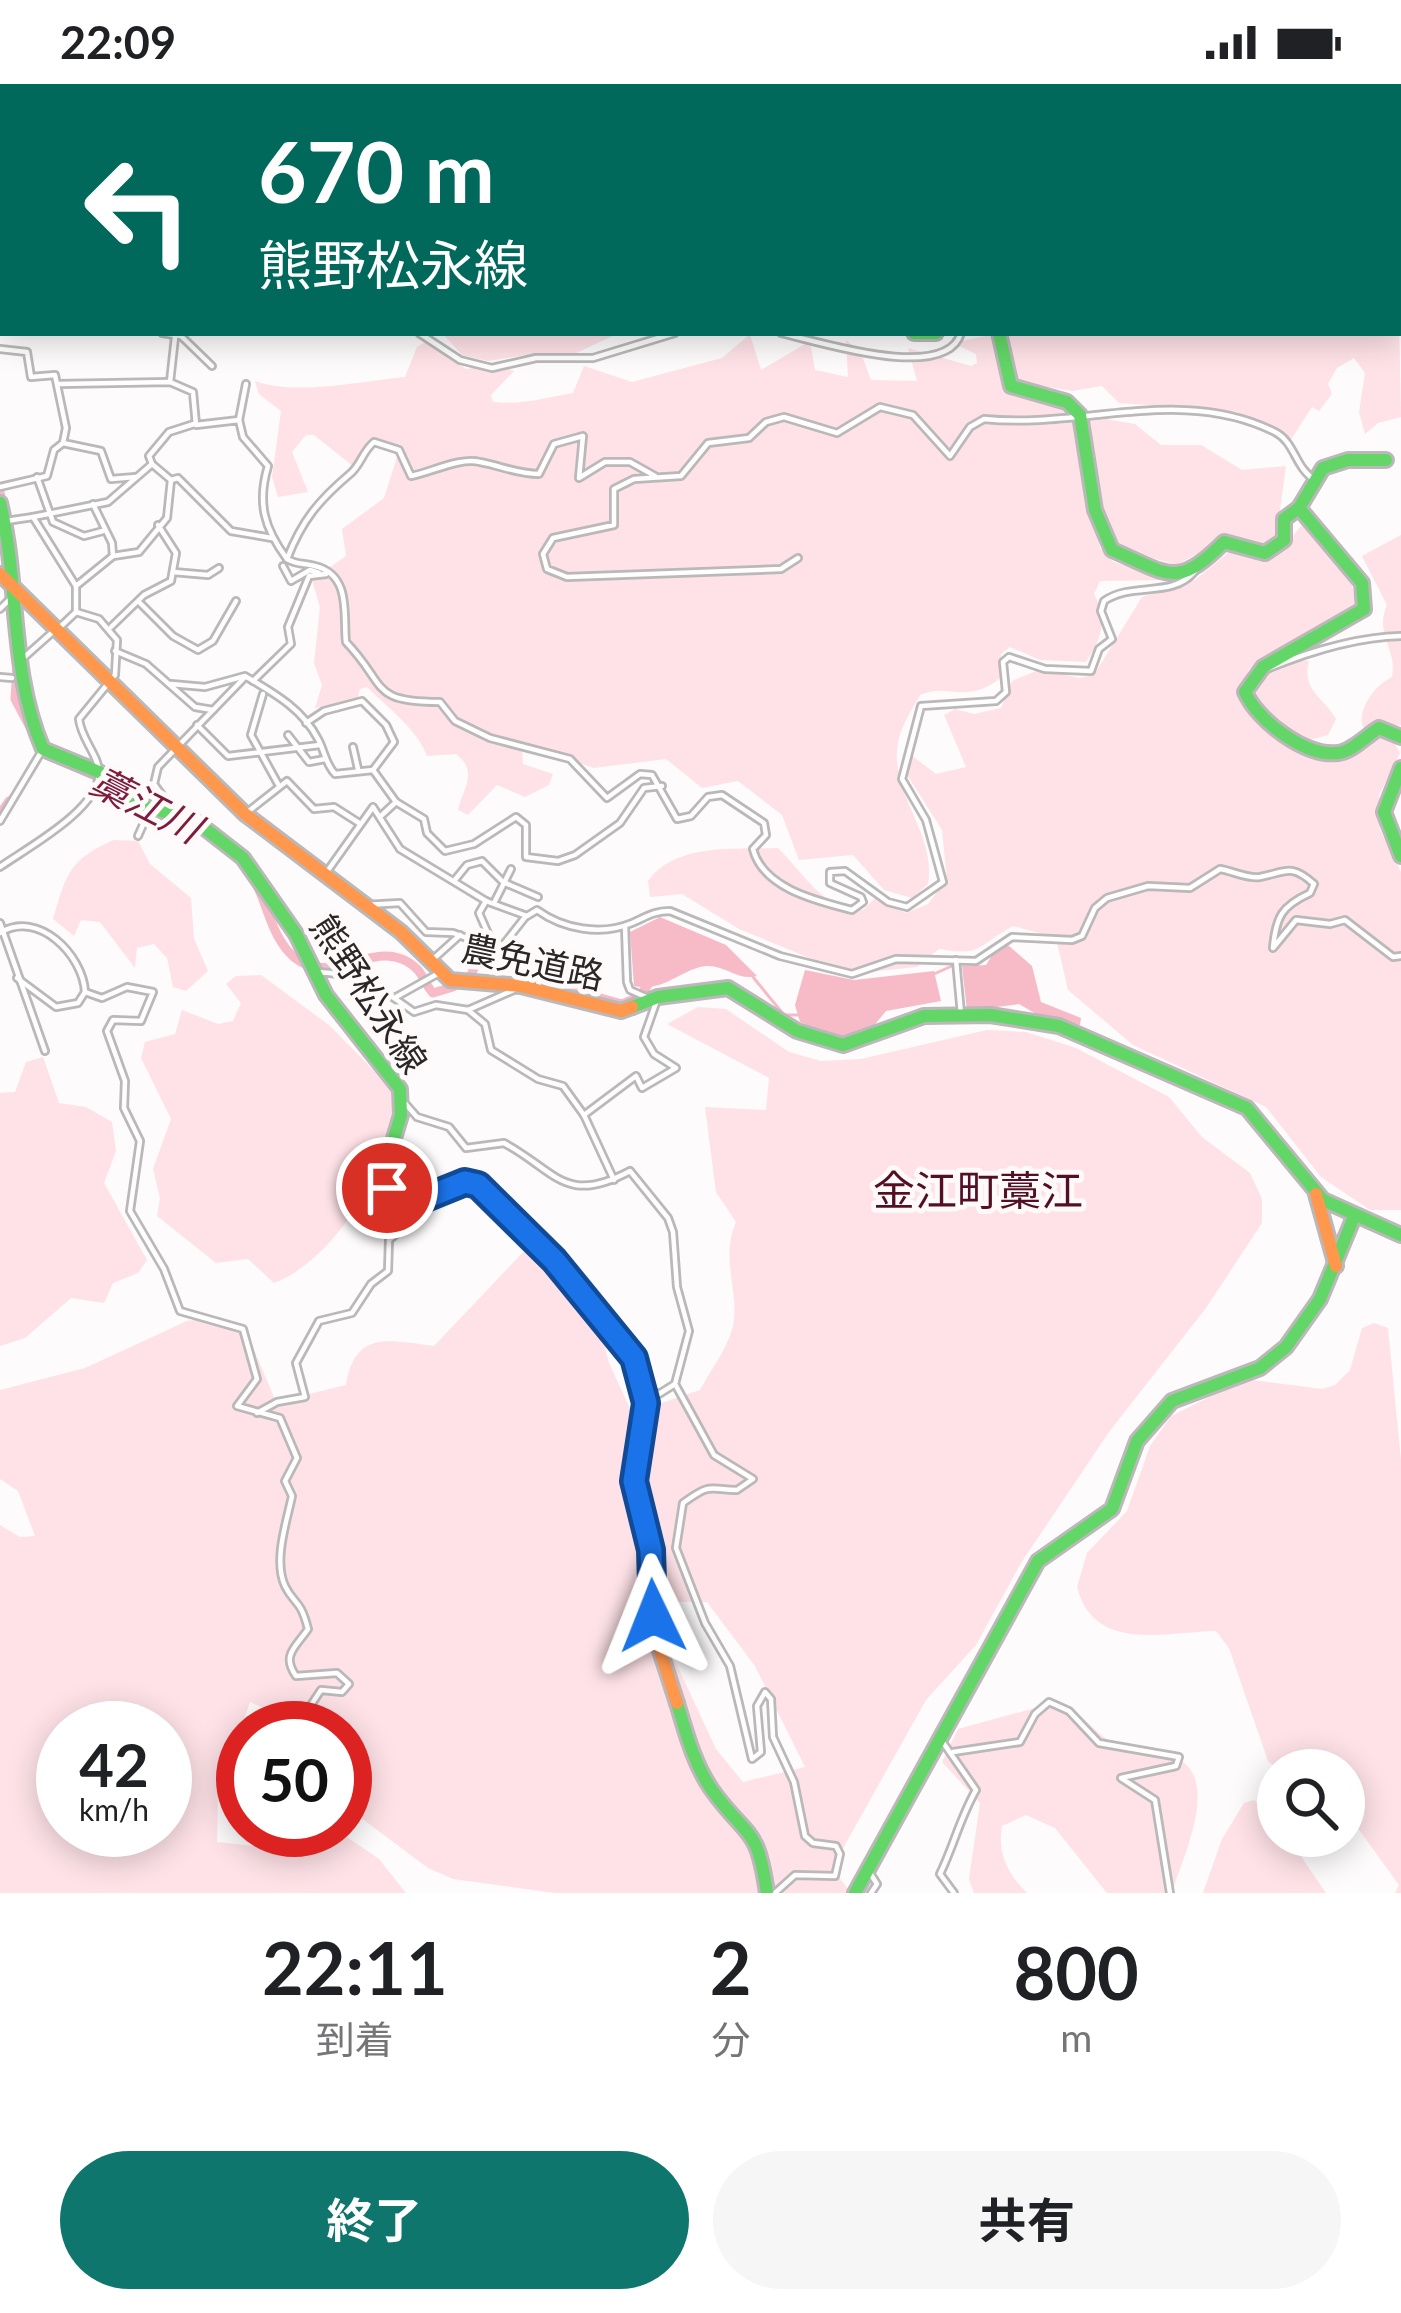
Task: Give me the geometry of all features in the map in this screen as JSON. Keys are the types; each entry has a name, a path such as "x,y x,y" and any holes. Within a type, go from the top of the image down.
{"street":[{"path":"172,336 206,354 212,366"},
{"path":"424,336 460,360 492,368 536,358 592,358 665,336"},
{"path":"796,336 918,360 947,352 959,336"},
{"path":"1000,336 1011,386 1066,402 1080,415 1104,540 1120,554 1173,575 1195,571"},
{"path":"170,382 175,337"},
{"path":"0,349 27,352 31,376 55,375 63,443"},
{"path":"58,384 170,382 193,392 194,424"},
{"path":"246,384 239,420 243,437 268,466 261,508 272,538 292,581 310,570 331,575"},
{"path":"798,558 782,568 567,577 547,568 548,540 614,525 614,489 655,476 681,476 708,443 748,438 777,418 800,419 837,433 861,413 896,407 922,422 950,456 977,422 1162,408 1231,415 1282,436 1299,469 1315,480"},
{"path":"171,480 149,456 169,432 194,424 239,420"},
{"path":"285,563 303,519 333,484 354,471 374,442 399,450 411,476 478,461 507,472 539,474 554,444 583,436 579,478 599,462 629,462 655,476"},
{"path":"2,486 47,476 54,450 63,443 101,451 111,479 136,477"},
{"path":"285,563 331,575 348,608 346,642 391,697 404,704 440,702 455,721 490,738 570,759 607,798 645,772 662,786 677,819 691,816 715,794 761,819 766,835 753,849 758,865 794,892 845,909 859,907 861,897 830,884 830,872 838,870 867,883 888,902 917,904 940,886 944,875 926,820 902,778 921,706 996,701 1006,692 1003,662 1009,657 1045,669 1091,671 1099,649 1112,639 1101,611 1104,601 1123,591 1167,588 1195,571 1224,542 1254,554 1272,551 1284,540 1284,520 1299,508 1315,480 1337,462 1385,460"},
{"path":"9,520 109,502 152,464"},
{"path":"37,477 48,514 68,532 84,536 103,531"},
{"path":"171,480 178,478 231,531 272,538"},
{"path":"76,586 112,556 139,552 166,518 171,480"},
{"path":"0,503 9,520 12,681 43,749 0,821"},
{"path":"93,504 112,543 112,556"},
{"path":"1299,508 1361,583 1366,602 1342,626 1258,668 1245,688 1252,712 1320,751 1347,750 1379,728 1401,737"},
{"path":"33,518 76,586 76,612"},
{"path":"110,628 144,595 171,581 176,553 158,525"},
{"path":"173,572 208,575 219,568"},
{"path":"253,681 291,644 288,627 298,601 309,576 320,573"},
{"name":"農免道路","path":"0,574 245,814 365,905 429,974 465,985 521,986 621,1011 647,996 728,988 797,1031 843,1045 909,1017 961,1015 1059,1026 1247,1108 1316,1193 1354,1217 1401,1235"},
{"path":"0,609 13,591"},
{"path":"140,603 172,636 197,650 213,641 236,601"},
{"path":"0,867 64,828 98,775 79,719 109,681 118,640 110,628 83,610 76,612 22,658 12,681"},
{"path":"1245,688 1262,671 1298,656 1373,637 1401,636"},
{"path":"115,651 146,664 195,707 213,710"},
{"path":"175,814 154,784 158,767 245,676"},
{"path":"171,684 206,687 245,676 263,694 288,700 307,723 335,774 373,770"},
{"path":"263,694 251,726 258,753 278,784"},
{"path":"307,723 324,711 362,700 394,742 373,770"},
{"path":"197,725 228,756 320,746"},
{"path":"288,735 303,748 309,762 325,759"},
{"path":"352,747 358,769"},
{"name":"熊野松永線","path":"43,749 98,775 149,811 175,814 207,827 243,858 326,994 390,1073 403,1101 381,1182 409,1199"},
{"path":"1401,768 1387,787 1381,814 1401,856"},
{"path":"373,770 396,802 424,819 428,833 445,851 474,844 515,818 526,825 526,857 558,861 620,823 644,788 662,786"},
{"path":"245,814 287,781 314,809 334,807 359,823"},
{"path":"382,814 396,802"},
{"path":"325,875 374,807 400,849 486,901 526,916"},
{"path":"138,836 149,811"},
{"path":"454,880 467,865 482,861 503,882 538,897"},
{"path":"504,944 526,916 537,910 569,930 626,926 655,911 670,911 780,956 843,974 860,974 896,959 976,961 1012,937 1063,941 1082,936 1095,908 1138,887 1190,888 1220,869 1259,877 1281,868 1299,871 1314,884 1310,893 1289,900 1278,916 1273,948 1296,920 1345,920 1393,957 1401,956"},
{"path":"495,901 512,869"},
{"path":"486,901 479,914 490,938"},
{"path":"365,905 400,903 426,932 478,942 490,938 504,944 536,969 540,990"},
{"path":"17,978 56,1007 78,1004 85,992 81,970 53,937 19,925 1,929 17,978 45,1051"},
{"path":"584,1114 636,1076 642,1088 676,1068 654,1054 644,1037 647,996 627,982 626,926"},
{"path":"396,997 429,974 460,935"},
{"path":"956,960 961,1015"},
{"path":"314,969 351,974 414,1012 436,1005 468,1010 485,1024 491,1050 538,1079 563,1086 584,1114 614,1180"},
{"path":"468,1010 521,986"},
{"path":"85,992 103,998 127,987 153,992 141,1021 113,1020 107,1031 125,1081 124,1108 140,1141 130,1211 164,1269 180,1311 243,1329 257,1379 237,1406 284,1422 298,1463 285,1480 292,1496 282,1539 286,1586 301,1601 308,1629 288,1657 293,1673 338,1673 349,1684 342,1692 321,1690 314,1701"},
{"path":"403,1101 417,1117 449,1127 466,1148 503,1143 566,1185 588,1187 630,1171 673,1232 677,1287 689,1331 675,1384 659,1394 644,1389"},
{"path":"257,1413 277,1402 305,1397 299,1355 320,1321 352,1313 370,1284 388,1271 388,1240 403,1228 409,1199 431,1198 465,1182 478,1185 606,1318 634,1358 644,1389 634,1481 651,1550 655,1635 695,1761 713,1791 760,1843 771,1893 799,1874 835,1876 840,1854 836,1846 813,1843 805,1835 794,1782 773,1737 772,1700 765,1692 757,1706 761,1752 752,1759 730,1666 705,1622 677,1553 683,1503 704,1488 718,1485 737,1490 753,1479 714,1455 675,1384"},
{"path":"1316,1193 1336,1266"},
{"path":"855,1893 1038,1561 1112,1509 1129,1456 1160,1412 1187,1392 1271,1360 1297,1334 1336,1266 1354,1217"},
{"path":"953,1752 1016,1744 1049,1702 1069,1711 1092,1740 1138,1753 1179,1757 1176,1766 1121,1778 1155,1800 1170,1893"},
{"path":"942,1741 976,1790 956,1827 955,1844 940,1874 954,1893"},
{"path":"870,1873 877,1884 871,1893"}],"shaded area":[{"path":"445,336 613,336 557,362 526,355 488,361 462,355"},
{"path":"751,336 761,370 810,341 815,370 848,377 846,340 861,353 871,380 917,381 908,348 971,366 977,363 976,354 953,343 990,336 999,373 1011,393 1058,406 1073,420 1100,548 1113,562 1168,576 1169,580 1100,581 1094,594 1101,628 1086,662 1040,660 1010,647 1001,654 999,679 987,687 920,695 901,732 897,757 929,865 928,884 912,898 884,890 853,855 799,860 782,815 738,781 702,788 666,759 594,768 529,745 522,750 523,764 553,774 549,785 525,797 497,785 468,815 458,810 468,774 463,761 456,754 427,756 409,728 367,687 360,689 357,700 315,708 322,685 314,663 320,607 312,580 346,556 342,529 384,498 399,451 375,441 354,467 314,435 306,435 292,452 308,492 278,497 272,477 281,411 259,394 255,381 309,387 405,377 417,347 427,341 466,369 496,364 514,371 491,395 493,402 524,402 573,393 584,366 632,382 722,358"},
{"path":"1005,336 1399,336 1401,417 1378,423 1365,434 1359,412 1365,373 1354,358 1337,368 1328,384 1332,394 1319,411 1312,407 1290,441 1237,412 1119,403 1102,386 1072,391 1015,381"},
{"path":"1089,421 1135,424 1161,445 1201,445 1242,470 1286,466 1276,539 1259,544 1228,535 1178,565 1115,548 1106,536"},
{"path":"1302,525 1350,576 1357,607 1350,616 1249,669 1241,694 1246,707 1268,729 1315,751 1344,759 1377,735 1392,739 1400,753 1379,795 1380,830 1401,872 1401,1210 1370,1210 1321,1177 1266,1107 1133,1045 1068,990 1056,938 1013,926 973,950 939,949 917,967 848,974 739,929 682,894 650,897 648,881 674,860 708,851 778,848 825,897 849,909 863,910 874,899 906,913 928,904 947,879 942,830 902,767 911,755 936,774 966,767 944,715 955,709 974,714 1001,708 1012,681 1041,669 1079,678 1094,675 1142,597 1195,580 1229,552 1252,559 1276,556"},
{"path":"1401,535 1401,725 1363,727 1365,705 1392,677 1393,667 1383,625 1387,605 1362,556"},
{"path":"1309,661 1311,687 1336,719 1328,735 1310,740 1258,712 1251,690 1256,679"},
{"path":"114,840 138,841 150,864 191,898 194,939 208,971 186,991 173,987 167,958 154,944 137,948 135,968 100,922 81,920 74,936 53,919 78,862"},
{"path":"660,917 726,945 757,976 708,966 660,984 634,986 630,932"},
{"path":"998,946 1009,946 1032,966 1041,1002 1081,1018 1080,1025 1043,1018 1019,1004 967,1011 962,966 986,965"},
{"path":"805,970 854,980 934,971 941,1001 886,1011 867,1034 835,1039 800,1022 795,1005"},
{"path":"261,975 329,1025 397,1094 386,1148 358,1204 320,1252 274,1283 248,1259 216,1263 157,1216 160,1198 153,1169 171,1119 141,1058 145,1042 175,1034 182,1010 218,1024 233,1021 241,1003 226,984 236,976"},
{"path":"698,1007 726,1009 789,1052 821,1061 861,1059 987,1030 1026,1032 1076,1048 1169,1097 1202,1137 1250,1173 1262,1199 1262,1223 1206,1308 1109,1432 1021,1563 976,1645 926,1700 832,1868 851,1893 555,1893 453,1879 428,1868 372,1826 372,1701 216,1701 216,1857 372,1854 406,1893 0,1893 0,1525 20,1537 35,1536 18,1491 0,1479 0,1390 85,1368 187,1321 206,1318 249,1338 276,1402 346,1385 357,1355 366,1347 389,1341 434,1346 529,1246 546,1238 587,1278 609,1363 632,1413 700,1390 732,1328 730,1247 736,1222 716,1192 705,1107 766,1110 769,1078 667,1024","holes":["638,1602 707,1602 755,1666 805,1767 743,1782 716,1749 677,1665"]},
{"path":"43,1057 59,1103 86,1107 112,1122 116,1151 104,1183 147,1260 138,1273 113,1283 104,1303 71,1298 25,1338 0,1346 0,1093 15,1092 26,1062"},
{"path":"1374,1323 1388,1328 1401,1460 1401,1893 1395,1893 1399,1885 1365,1838 1365,1749 1264,1749 1229,1648 1216,1631 1154,1635 1115,1630 1086,1608 1077,1587 1087,1553 1127,1511 1150,1446 1171,1416 1245,1379 1322,1389 1335,1385 1350,1370 1362,1328"},
{"path":"1053,1703 1072,1710 1115,1744 1171,1756 1187,1765 1198,1798 1172,1893 1107,1893 1055,1828 1026,1815 1002,1826 1001,1846 1014,1878 1027,1893 974,1893 969,1879 980,1803 942,1762 958,1729"},
{"path":"1244,1803 1257,1803 1257,1857 1301,1857 1326,1893 1203,1893 1222,1839"}],"waterway":[{"path":"0,492 11,543"},
{"path":"17,667 15,699 44,754 107,781"},
{"path":"0,814 9,801"},
{"name":"藁江川","path":"252,876 280,940 295,958 325,967 388,956 418,970 433,993 453,987"},
{"name":"藁江川","path":"468,981 479,958 499,947 514,965 547,968 576,991 622,1004 639,997 650,982"},
{"path":"934,974 954,965"},
{"path":"753,977 784,1015 801,1015"}],"traffic: fast":[{"path":"1000,336 1011,386 1067,402 1080,415 1095,510 1112,550 1160,571 1182,572 1224,542 1265,553 1284,540 1284,519 1299,508"},
{"path":"1386,460 1348,460 1323,468 1299,508 1362,583 1364,609 1263,667 1245,692 1271,725 1311,749 1344,752 1379,728 1401,737"},
{"path":"0,503 25,689 43,749 99,772 146,807 193,819 243,858 296,934 326,995 400,1089 401,1115 381,1182 418,1201 465,1182 478,1185 554,1260 594,1309"},
{"path":"1401,768 1384,812 1401,856"},
{"path":"632,1007 658,997 728,988 797,1031 843,1045 924,1016 990,1015 1059,1026 1247,1108 1323,1200 1401,1235"},
{"path":"855,1893 1038,1561 1112,1509 1137,1441 1172,1401 1260,1368 1286,1347 1320,1299 1354,1217"},
{"path":"677,1703 706,1780 755,1843 767,1893"}],"traffic: slow":[{"path":"0,574 245,814 401,932 450,980 521,986 621,1011 632,1007"},
{"path":"1316,1194 1336,1266"},
{"path":"594,1309 634,1358 647,1403 634,1481 651,1550 655,1635 677,1703"}],"district":[{"name":"金江町藁江","path":"978,1191"}],"route":[{"path":"387,1188 418,1201 465,1182 478,1185 554,1260 572,1287 606,1318 634,1358 646,1403 634,1481 651,1550 653,1616"}]}
